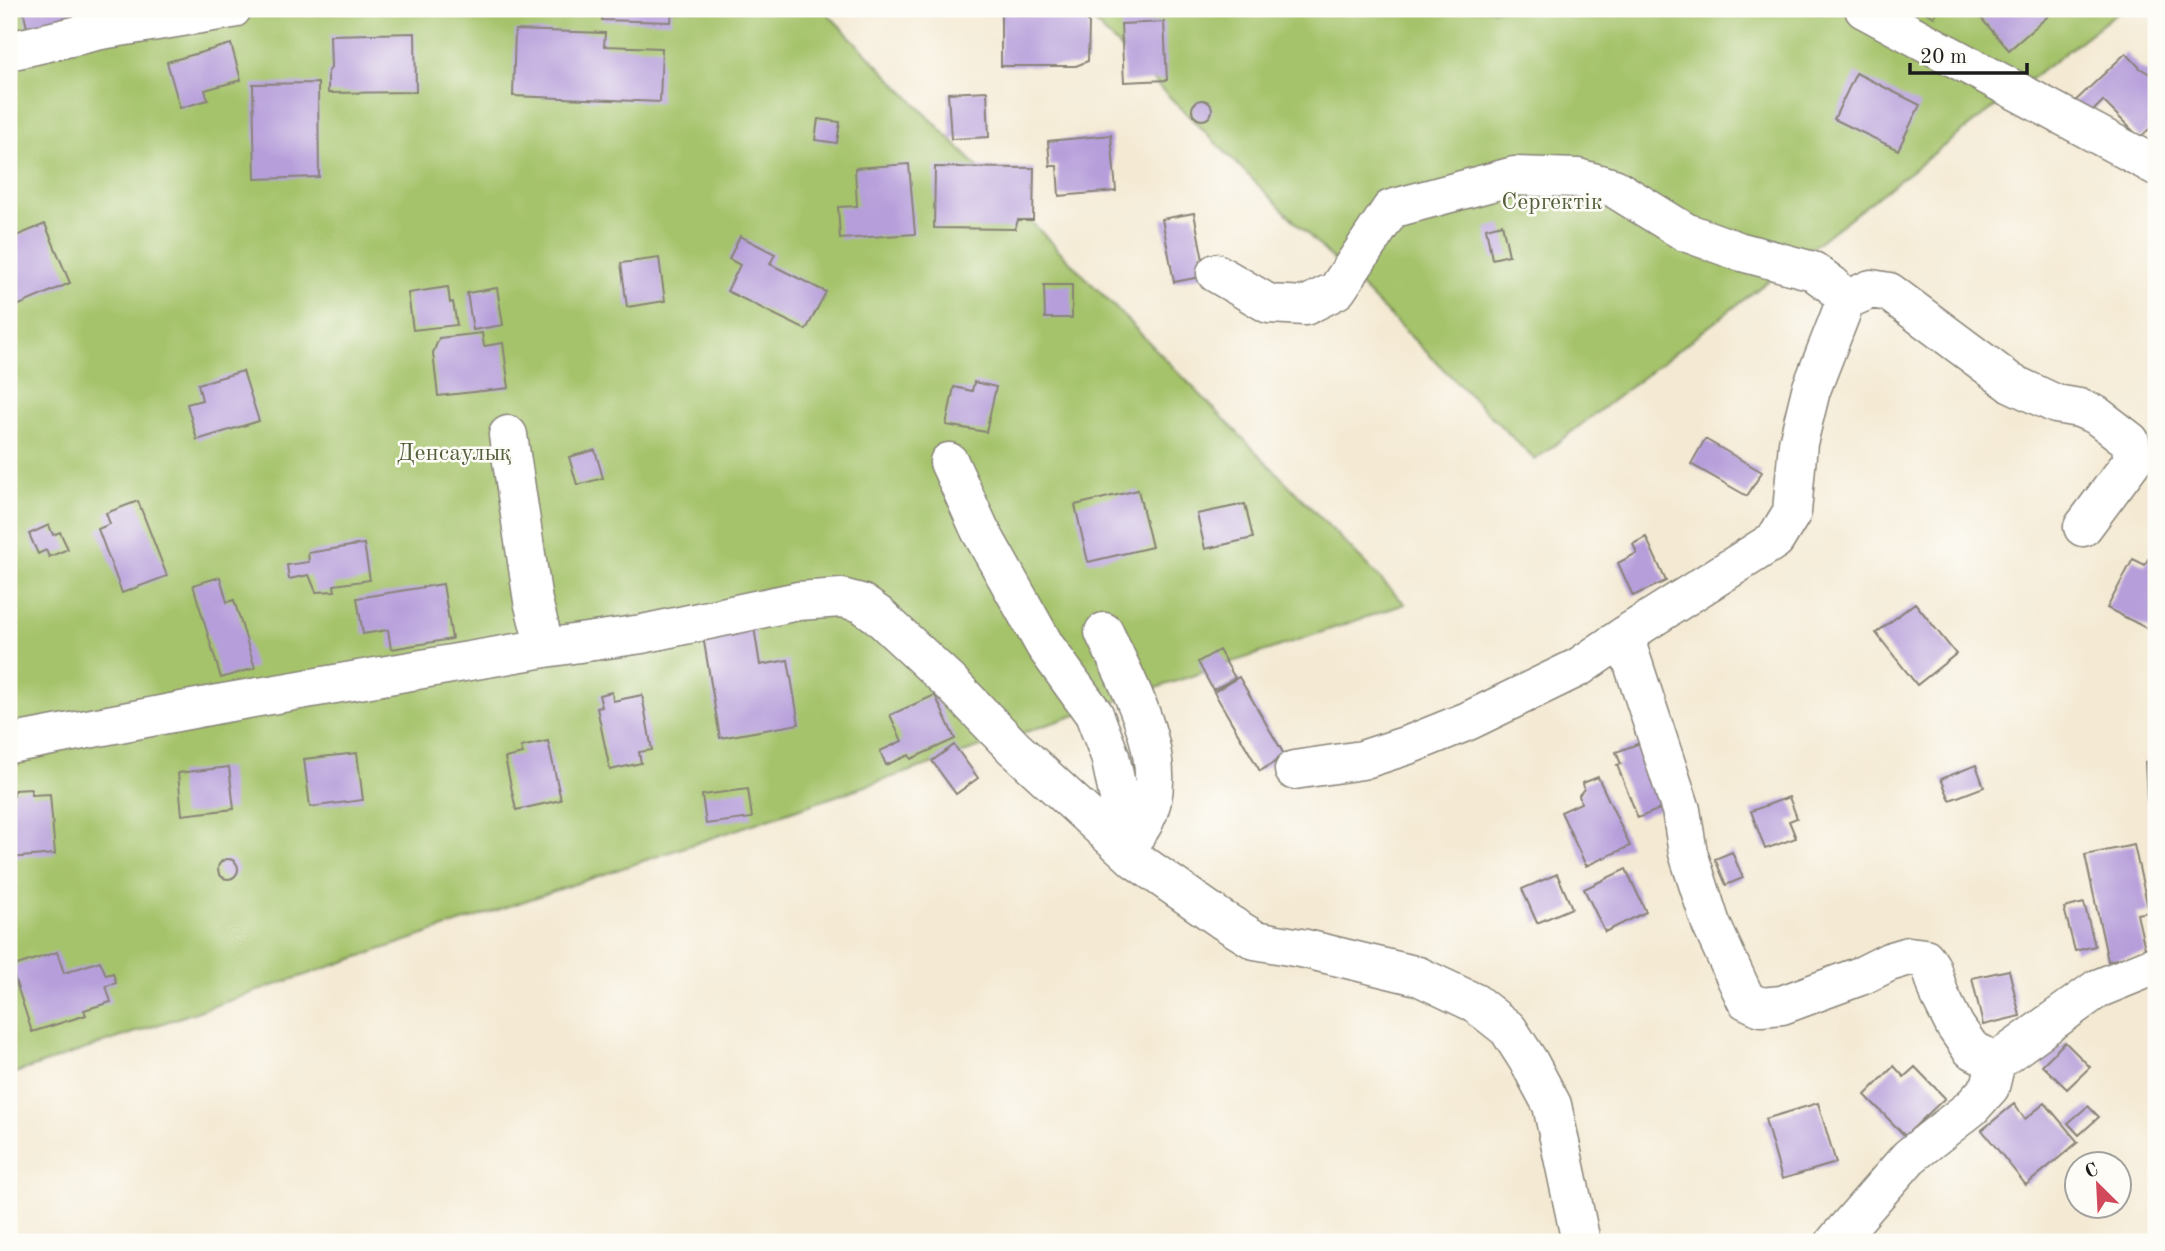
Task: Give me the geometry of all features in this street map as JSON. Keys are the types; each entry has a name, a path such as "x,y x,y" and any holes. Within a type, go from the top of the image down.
{"street":[{"path":"9,51 101,30 232,9"},
{"path":"1864,9 2156,166"},
{"path":"1216,273 1269,304 1305,306 1337,290 1391,209 1514,176 1546,176 1578,178 1614,188 1685,232 1738,251 1813,271 1846,300"},
{"path":"1294,770 1362,760 1411,744 1526,695 1591,660 1632,647 1774,540 1792,512 1798,443 1811,390 1846,300 1871,289 1889,292 2011,383 2056,404 2079,408 2096,415 2130,441 2133,460 2083,527"},
{"path":"508,435 533,601 545,648"},
{"path":"948,463 980,530 1045,646 1094,714 1110,756 1121,808 1120,845"},
{"path":"9,744 224,703 642,634 798,601 842,598 861,603 878,615 950,682 1014,748 1120,845 1183,894 1255,940 1306,949 1418,976 1475,1003 1508,1029 1552,1105 1581,1242"},
{"path":"1104,632 1139,706 1152,752 1153,790 1145,821 1120,845"},
{"path":"1632,647 1681,810 1688,853 1711,924 1746,1000 1761,1007 1782,1005 1863,975 1889,962 1909,956 1925,958 1955,1027 1971,1049 1996,1062"},
{"path":"1835,1242 1909,1157 1971,1108 1990,1087 1996,1062 2097,989 2156,965"}],"green space":[{"name":"Денсаулық","path":"9,9 823,9 1405,604 9,1075"},
{"name":"Сергектік","path":"1081,9 2122,9 1535,460"}],"building":[{"path":"23,9 74,9 76,20 27,28"},
{"path":"603,9 672,9 671,22 602,20"},
{"path":"891,9 917,9 917,11 891,13"},
{"path":"1001,9 1083,9 1089,24 1088,61 1076,66 1001,66"},
{"path":"1920,9 1939,9 1934,17"},
{"path":"1989,9 2054,11 2009,50 1980,17"},
{"path":"1164,22 1167,80 1124,82 1121,24"},
{"path":"515,30 605,33 604,46 662,48 660,102 513,96"},
{"path":"415,33 416,92 328,93 328,72 331,68 330,35"},
{"path":"231,44 241,80 205,90 208,100 180,108 167,62"},
{"path":"2126,53 2150,74 2156,67 2156,122 2140,138 2103,101 2087,117 2069,107"},
{"path":"1856,73 1920,105 1898,150 1834,119"},
{"path":"318,83 319,177 255,179 253,84"},
{"path":"987,91 989,137 951,139 948,93"},
{"path":"1198,100 1206,100 1212,110 1206,120 1198,120 1192,114 1192,106"},
{"path":"818,119 840,122 837,143 815,140"},
{"path":"1111,135 1116,191 1059,196 1057,166 1050,166 1048,141"},
{"path":"909,164 915,234 840,239 838,207 857,206 855,168"},
{"path":"935,167 1034,168 1033,220 1018,220 1015,229 934,228"},
{"path":"1194,213 1206,276 1174,282 1162,219"},
{"path":"45,224 70,283 17,306 9,286 9,239"},
{"path":"1502,224 1509,255 1492,259 1486,228"},
{"path":"740,236 775,254 770,264 826,292 806,330 727,291 740,265 729,259"},
{"path":"659,258 665,301 627,307 621,263"},
{"path":"1044,285 1072,285 1072,318 1045,318"},
{"path":"448,287 457,325 413,330 408,293"},
{"path":"497,288 503,325 473,330 467,293"},
{"path":"482,333 484,346 503,343 509,388 438,396 433,353 439,338"},
{"path":"243,371 259,421 197,440 187,404 202,400 198,384"},
{"path":"974,382 996,387 986,432 946,425 954,387 972,391"},
{"path":"1705,439 1762,472 1747,496 1691,464"},
{"path":"595,450 603,478 577,485 569,457"},
{"path":"1138,490 1152,547 1088,562 1075,505"},
{"path":"138,501 167,576 122,593 98,529 110,524 106,513"},
{"path":"1245,504 1253,538 1205,549 1197,514"},
{"path":"49,525 53,535 60,532 68,549 49,557 46,550 38,554 29,534"},
{"path":"1646,537 1666,581 1633,596 1618,563 1637,553 1633,544"},
{"path":"364,544 370,580 334,585 335,591 316,592 309,575 289,579 287,565 309,562 308,553"},
{"path":"2133,559 2145,565 2148,559 2156,564 2156,633 2107,608"},
{"path":"220,577 227,602 234,600 255,668 221,678 193,585"},
{"path":"443,584 452,639 391,649 388,630 363,634 357,598"},
{"path":"1915,603 1956,654 1917,685 1876,633"},
{"path":"754,627 760,665 788,660 799,724 720,738 703,636"},
{"path":"1219,650 1235,678 1213,690 1198,662"},
{"path":"1239,677 1285,756 1260,771 1214,692"},
{"path":"612,692 613,701 642,695 652,750 639,752 641,763 610,770 597,708 602,707 599,695"},
{"path":"935,695 955,739 911,759 909,755 886,765 880,751 902,741 890,715"},
{"path":"548,741 561,800 516,810 505,758 523,754 521,747"},
{"path":"1640,743 1670,805 1638,818 1617,765 1621,764 1616,752"},
{"path":"954,745 978,778 956,794 932,761"},
{"path":"357,753 363,800 310,807 304,759"},
{"path":"2156,761 2156,799 2147,800 2145,762"},
{"path":"1976,765 1984,787 1950,800 1941,779"},
{"path":"229,767 234,809 182,815 178,773"},
{"path":"1598,777 1630,846 1586,866 1561,812 1581,803 1579,795 1584,789 1583,783"},
{"path":"31,789 31,795 50,794 55,854 9,858 9,797 14,796 14,790"},
{"path":"748,789 752,818 706,824 702,795"},
{"path":"1789,797 1797,818 1789,821 1796,838 1765,849 1751,811"},
{"path":"2134,845 2149,912 2137,914 2146,953 2108,961 2085,855"},
{"path":"1732,852 1743,878 1726,885 1715,859"},
{"path":"228,859 235,862 238,869 235,876 228,879 221,876 218,869 221,862"},
{"path":"1626,869 1646,912 1605,932 1584,889"},
{"path":"1557,874 1572,908 1537,923 1522,889"},
{"path":"2084,903 2095,946 2075,951 2064,908"},
{"path":"57,952 64,973 100,961 106,975 113,973 116,983 106,986 111,1002 84,1010 86,1015 32,1032 11,967"},
{"path":"2009,970 2020,1016 1983,1025 1972,978"},
{"path":"2065,1042 2090,1067 2067,1089 2042,1065"},
{"path":"1894,1066 1904,1077 1915,1067 1945,1098 1905,1136 1865,1095"},
{"path":"1818,1103 1836,1163 1782,1179 1765,1119"},
{"path":"2045,1103 2078,1142 2068,1150 2064,1150 2064,1154 2026,1185 1982,1130 2014,1104 2025,1119"},
{"path":"2088,1106 2099,1117 2079,1135 2068,1123"}]}
